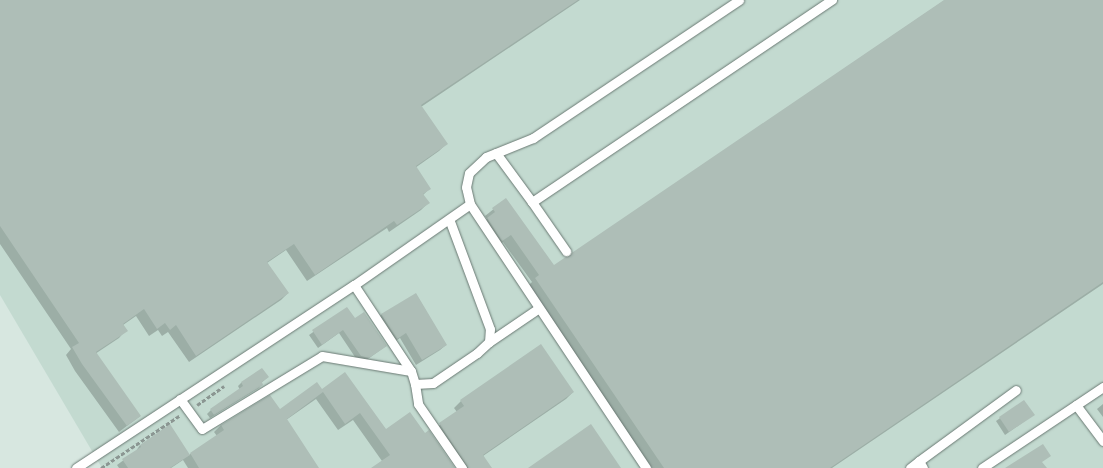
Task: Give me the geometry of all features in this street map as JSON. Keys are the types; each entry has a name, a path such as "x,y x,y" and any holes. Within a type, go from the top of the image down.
{"lane":[{"path":"646,468 470,204 466,187 469,173 486,157 533,138 739,0"},
{"path":"532,202 832,0"},
{"path":"496,153 566,251"},
{"path":"76,468 354,285 470,204"},
{"path":"449,219 490,329 489,342"},
{"path":"354,285 411,371 415,384 418,404 462,468"},
{"path":"415,384 432,383 477,353 489,342 539,308"},
{"path":"180,399 202,429 322,356 411,371"},
{"path":"982,468 1103,387"},
{"path":"910,468 921,465 1016,390"},
{"path":"1076,405 1103,441"}],"shaded area":[{"path":"0,0 1103,0 1103,468 102,468 0,295"}],"building":[{"path":"0,0 578,0 421,105 448,144 416,166 431,189 423,194 430,203 397,225 394,221 315,275 294,244 267,262 289,293 196,356 176,325 170,330 165,323 157,329 144,309 123,324 128,331 96,352 141,416 127,426 82,364 72,347 79,343 0,226"},
{"path":"944,0 1103,0 1103,282 830,468 664,468 535,278 539,275 511,235 502,241 487,218 495,212 492,208 506,198 554,265"},
{"path":"416,293 447,345 422,360 406,333 397,339 381,314"},
{"path":"347,307 355,318 364,312 387,346 369,358 361,356 343,330 322,345 312,330"},
{"path":"541,344 574,392 483,455 492,468 468,468 439,423 464,406 460,400"},
{"path":"262,368 269,377 262,382 263,385 214,415 210,409 243,386 241,382"},
{"path":"345,372 386,429 410,412 425,433 429,430 455,468 371,468 390,455 360,413 345,424 323,392 287,419 319,468 199,468 190,453 224,430 221,425 270,395 280,409 317,382 322,389"},
{"path":"1024,400 1035,415 1009,432 999,417"},
{"path":"170,424 190,455 170,468 128,468 122,459 141,447 140,445"},
{"path":"591,424 621,468 528,468"},
{"path":"1043,444 1051,456 1042,462 1047,468 1005,468"}]}
